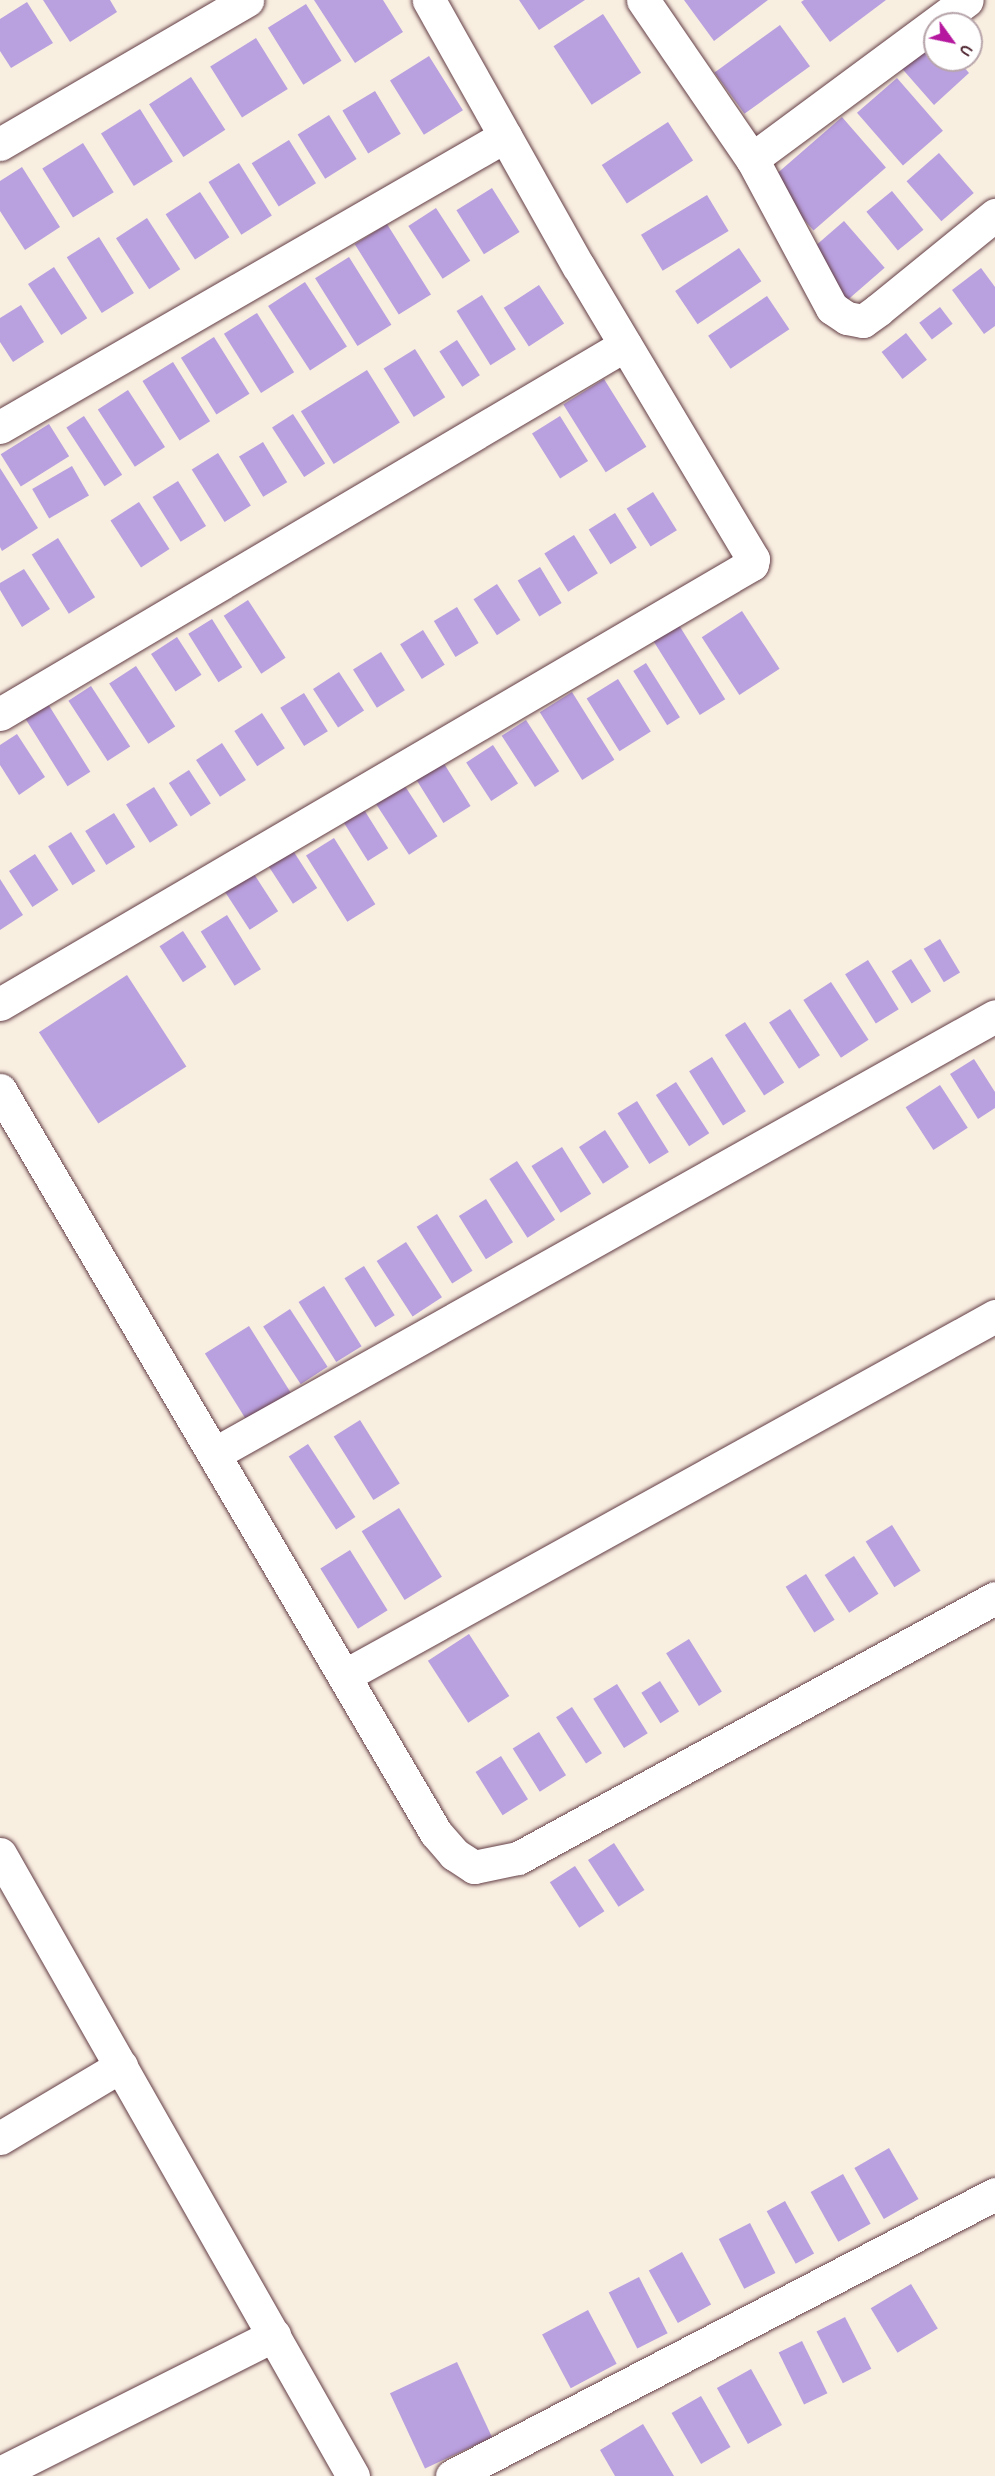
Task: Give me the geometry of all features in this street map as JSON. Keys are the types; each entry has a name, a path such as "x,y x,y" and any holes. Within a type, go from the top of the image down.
{"street":[{"path":"0,144 247,0"},
{"path":"0,1004 752,564 753,559 625,345 429,0"},
{"path":"752,159 967,0"},
{"path":"648,2 752,159 832,308 847,318 863,321 995,215"},
{"path":"0,427 505,136"},
{"path":"0,714 625,345"},
{"path":"214,1454 995,1016"},
{"path":"0,1090 436,1833 454,1854 474,1867 518,1858 995,1598"},
{"path":"344,1676 995,1316"},
{"path":"0,1854 353,2476"},
{"path":"0,2138 120,2066"},
{"path":"452,2476 995,2194"},
{"path":"0,2473 274,2335"}],"building":[{"path":"43,0 110,0 117,12 70,42"},
{"path":"314,0 383,0 403,32 355,63"},
{"path":"519,0 585,0 539,30"},
{"path":"684,0 768,0 714,41"},
{"path":"804,0 886,0 830,42 801,2"},
{"path":"27,2 53,43 11,68 0,51 0,19"},
{"path":"306,4 342,61 303,85 268,28"},
{"path":"603,14 641,73 592,105 554,46"},
{"path":"780,25 810,66 744,114 714,73"},
{"path":"256,38 288,89 242,117 210,67"},
{"path":"923,42 923,72 969,73 934,105 898,64"},
{"path":"429,56 463,110 424,135 390,80"},
{"path":"191,77 225,130 183,157 149,104"},
{"path":"897,78 943,131 903,166 857,113"},
{"path":"375,91 401,134 368,153 342,111"},
{"path":"140,109 173,162 134,186 101,133"},
{"path":"329,115 357,159 325,179 298,135"},
{"path":"842,117 886,168 814,231 770,180"},
{"path":"668,122 693,161 627,204 602,165"},
{"path":"289,140 316,183 279,207 252,163"},
{"path":"83,143 114,192 73,218 42,168"},
{"path":"939,153 974,193 941,221 907,181"},
{"path":"239,163 272,216 241,235 208,182"},
{"path":"22,167 60,227 25,250 0,211 0,181"},
{"path":"492,188 520,232 484,254 456,210"},
{"path":"892,191 923,230 898,251 866,212"},
{"path":"200,192 229,237 195,260 166,214"},
{"path":"707,195 729,231 663,271 641,235"},
{"path":"436,208 470,261 443,279 408,226"},
{"path":"147,218 180,269 149,289 116,238"},
{"path":"844,221 885,268 847,301 806,254"},
{"path":"387,224 431,294 399,315 355,244"},
{"path":"99,237 134,293 102,313 67,257"},
{"path":"739,248 761,281 698,324 675,291"},
{"path":"349,257 391,325 357,346 315,278"},
{"path":"54,267 87,318 61,335 28,284"},
{"path":"981,268 995,287 995,326 984,334 952,290"},
{"path":"305,282 347,347 310,371 268,306"},
{"path":"539,285 564,324 529,346 504,308"},
{"path":"482,295 516,349 490,365 457,311"},
{"path":"767,296 789,329 731,369 708,336"},
{"path":"21,305 44,342 13,362 0,342 0,318"},
{"path":"940,307 953,324 932,339 919,323"},
{"path":"257,313 294,372 261,393 224,334"},
{"path":"906,333 927,360 903,379 882,352"},
{"path":"214,337 250,394 216,414 181,358"},
{"path":"457,340 480,375 462,387 439,351"},
{"path":"415,349 445,397 414,417 384,369"},
{"path":"173,362 210,421 180,440 142,381"},
{"path":"367,370 400,423 334,464 301,411"},
{"path":"604,379 646,447 606,472 563,404"},
{"path":"128,390 165,447 135,467 98,410"},
{"path":"293,414 325,463 304,477 272,428"},
{"path":"84,416 122,475 105,486 66,427"},
{"path":"560,416 588,461 560,478 532,433"},
{"path":"49,424 69,456 21,486 1,454"},
{"path":"263,442 287,482 263,497 239,456"},
{"path":"218,453 251,506 225,522 192,469"},
{"path":"72,466 89,495 49,518 32,489"},
{"path":"0,468 38,528 2,551 0,547"},
{"path":"178,481 206,526 181,542 153,497"},
{"path":"653,492 677,530 651,547 627,508"},
{"path":"139,502 169,549 141,567 110,521"},
{"path":"615,513 637,548 610,564 589,529"},
{"path":"574,535 598,573 568,592 544,554"},
{"path":"58,538 95,597 69,614 32,554"},
{"path":"540,567 562,603 539,616 518,580"},
{"path":"24,569 50,609 22,627 0,590 0,583"},
{"path":"497,584 520,620 497,635 474,599"},
{"path":"248,600 286,658 261,674 224,616"},
{"path":"457,607 479,643 455,657 434,621"},
{"path":"742,611 780,669 739,695 702,637"},
{"path":"212,619 242,667 218,682 188,634"},
{"path":"677,622 725,699 700,715 652,638"},
{"path":"423,630 445,665 422,679 400,644"},
{"path":"177,637 202,675 176,692 151,654"},
{"path":"381,652 405,690 377,708 353,669"},
{"path":"646,663 680,717 667,725 633,671"},
{"path":"136,666 175,726 148,744 109,683"},
{"path":"339,672 364,711 338,727 313,689"},
{"path":"618,679 651,732 619,751 587,699"},
{"path":"91,686 130,746 108,761 68,701"},
{"path":"572,692 614,760 582,780 540,712"},
{"path":"304,693 328,731 304,746 280,708"},
{"path":"48,704 90,772 67,786 25,718"},
{"path":"262,713 285,748 257,766 234,731"},
{"path":"526,720 559,771 535,787 502,736"},
{"path":"17,734 45,777 19,795 0,765 0,745"},
{"path":"222,743 246,780 220,797 196,760"},
{"path":"493,745 518,784 491,801 466,762"},
{"path":"443,762 471,806 443,823 416,779"},
{"path":"189,770 211,804 191,817 169,783"},
{"path":"401,780 437,836 409,855 372,799"},
{"path":"154,787 178,825 150,843 126,804"},
{"path":"358,800 388,848 368,861 338,813"},
{"path":"114,813 135,847 106,865 85,831"},
{"path":"71,832 95,871 72,885 48,846"},
{"path":"334,838 375,904 347,922 306,855"},
{"path":"290,846 317,888 293,904 266,862"},
{"path":"35,854 58,890 32,907 9,871"},
{"path":"252,871 278,911 250,930 223,890"},
{"path":"0,879 23,915 0,930"},
{"path":"227,915 261,969 235,986 201,931"},
{"path":"183,931 206,967 183,982 160,946"},
{"path":"940,939 960,972 944,982 924,949"},
{"path":"911,959 931,991 912,1003 891,971"},
{"path":"868,960 899,1009 876,1023 845,974"},
{"path":"127,975 186,1066 98,1124 39,1032"},
{"path":"831,982 869,1040 841,1058 803,1000"},
{"path":"790,1009 820,1055 799,1069 769,1023"},
{"path":"745,1022 784,1082 764,1095 725,1035"},
{"path":"712,1057 746,1111 723,1126 689,1071"},
{"path":"974,1059 995,1092 995,1108 978,1119 950,1074"},
{"path":"676,1082 709,1133 689,1146 656,1095"},
{"path":"940,1085 968,1128 933,1150 906,1107"},
{"path":"637,1101 669,1152 649,1164 617,1113"},
{"path":"605,1130 629,1167 603,1184 579,1147"},
{"path":"562,1147 591,1194 561,1213 531,1166"},
{"path":"517,1161 555,1220 527,1238 489,1179"},
{"path":"486,1199 513,1242 486,1259 459,1216"},
{"path":"437,1214 473,1271 452,1284 417,1227"},
{"path":"406,1242 442,1297 413,1316 377,1261"},
{"path":"364,1266 395,1315 375,1327 344,1278"},
{"path":"324,1286 362,1346 336,1362 299,1302"},
{"path":"290,1309 328,1367 301,1384 263,1326"},
{"path":"249,1326 291,1394 247,1421 205,1354"},
{"path":"360,1420 400,1484 373,1500 334,1436"},
{"path":"308,1444 355,1517 336,1529 289,1457"},
{"path":"399,1508 442,1577 405,1600 362,1531"},
{"path":"892,1525 921,1571 894,1587 866,1541"},
{"path":"350,1550 388,1610 358,1629 320,1569"},
{"path":"854,1556 879,1594 849,1613 825,1575"},
{"path":"806,1574 835,1620 814,1633 786,1587"},
{"path":"469,1634 509,1696 468,1723 428,1661"},
{"path":"689,1639 722,1692 699,1706 666,1653"},
{"path":"660,1681 679,1712 660,1723 641,1693"},
{"path":"617,1684 648,1733 624,1748 593,1699"},
{"path":"572,1707 602,1753 586,1763 556,1717"},
{"path":"539,1732 566,1775 540,1792 513,1748"},
{"path":"501,1756 528,1799 503,1815 476,1772"},
{"path":"614,1843 644,1890 619,1907 588,1860"},
{"path":"575,1866 604,1911 579,1928 550,1882"},
{"path":"889,2148 918,2199 884,2219 854,2168"},
{"path":"843,2174 871,2224 838,2242 811,2192"},
{"path":"785,2201 814,2253 796,2264 767,2211"},
{"path":"750,2223 775,2273 744,2289 719,2239"},
{"path":"682,2252 711,2304 678,2323 649,2270"},
{"path":"639,2277 668,2333 637,2349 609,2292"},
{"path":"911,2284 938,2329 897,2353 871,2308"},
{"path":"588,2310 617,2364 571,2388 542,2334"},
{"path":"845,2317 871,2369 843,2383 816,2332"},
{"path":"802,2341 827,2393 804,2405 779,2352"},
{"path":"457,2362 492,2437 425,2468 390,2393"},
{"path":"751,2369 782,2425 748,2444 717,2388"},
{"path":"701,2396 730,2447 701,2464 672,2413"},
{"path":"643,2424 674,2476 615,2476 600,2450"}]}
